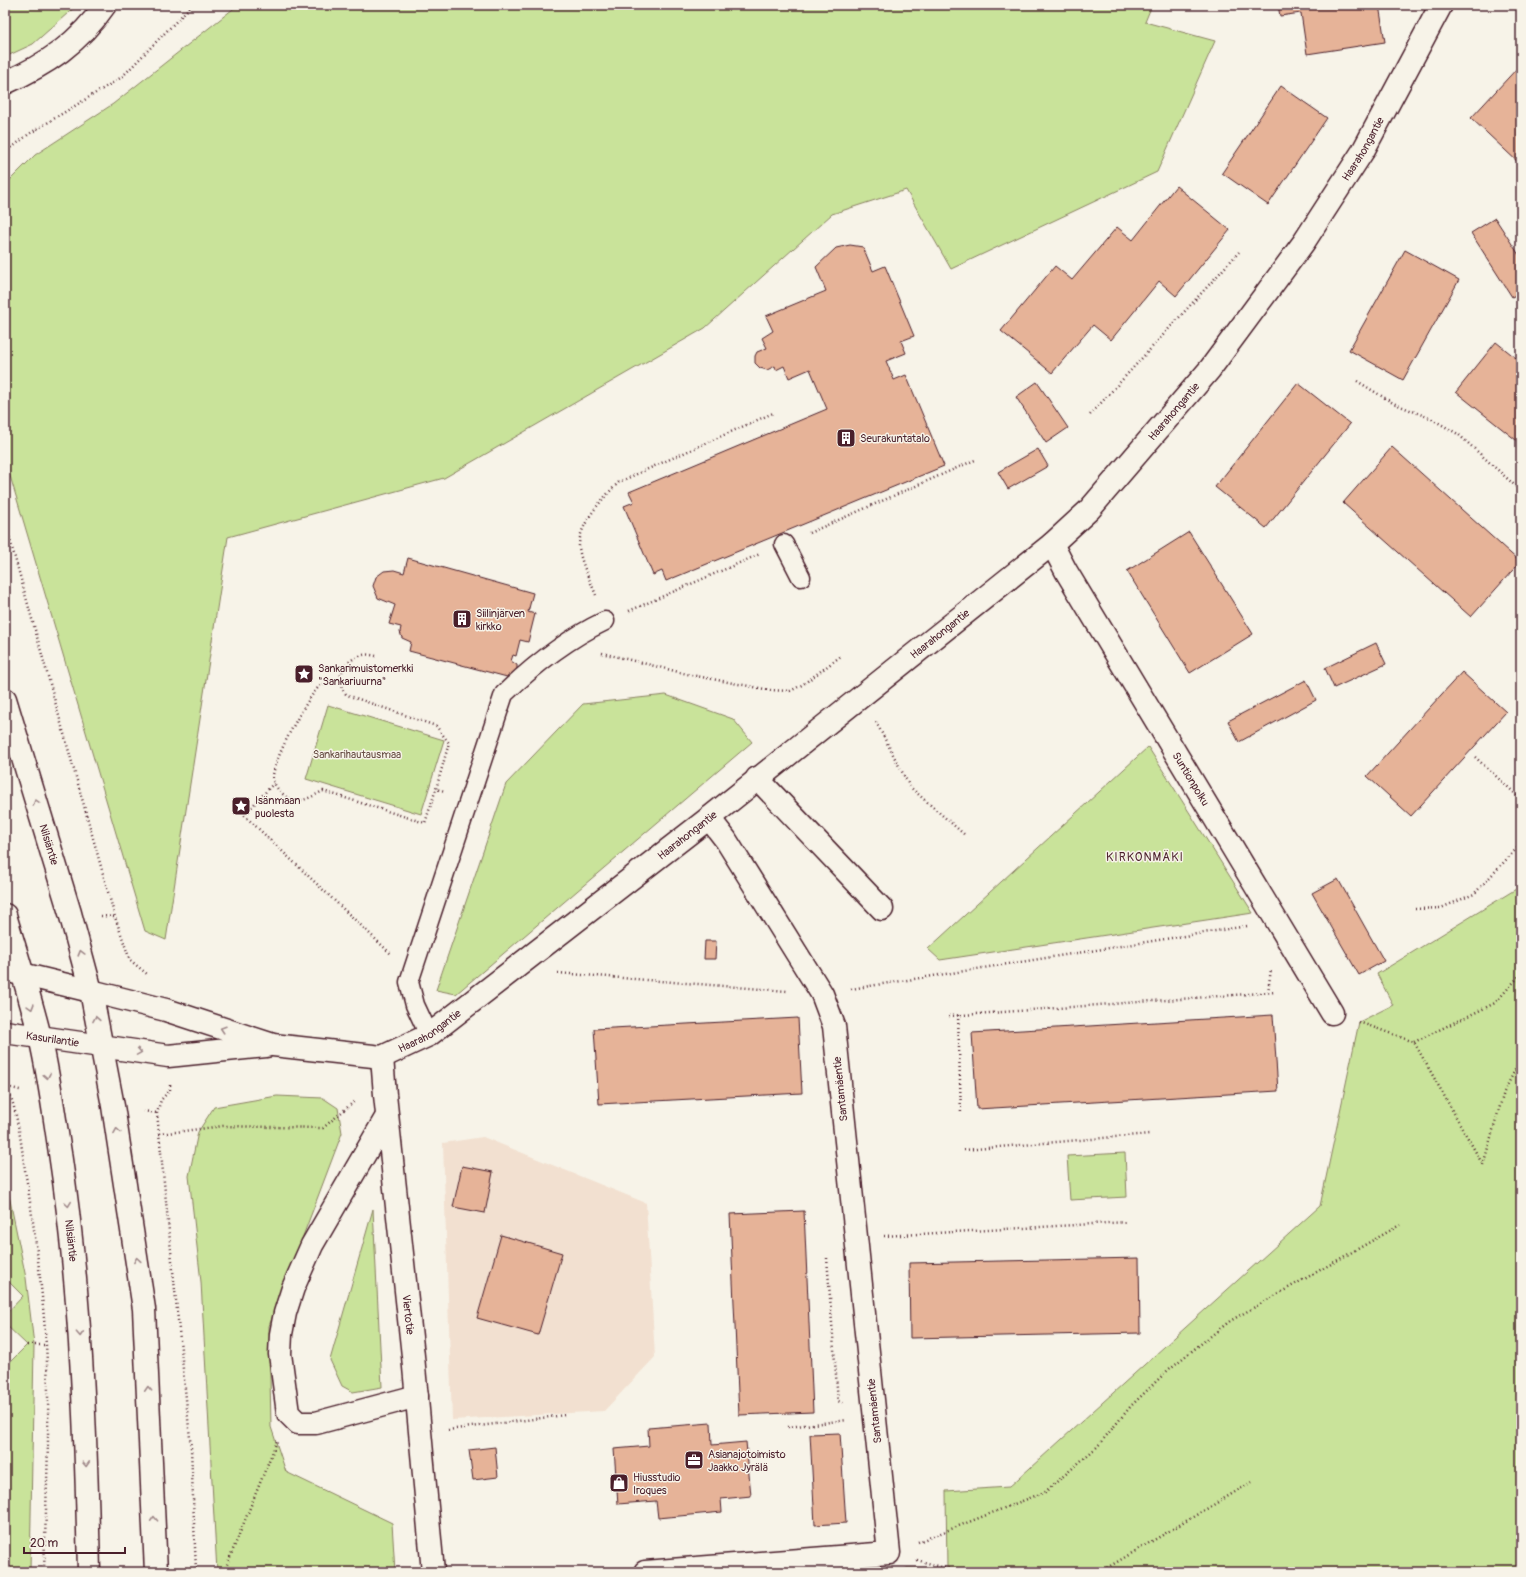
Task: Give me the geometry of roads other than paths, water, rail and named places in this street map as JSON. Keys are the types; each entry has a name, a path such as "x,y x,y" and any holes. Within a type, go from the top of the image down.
{"street":[{"path":"5,84 49,60 82,34 105,5"},
{"name":"Haarahongantie","path":"382,1058 429,1035 709,818 757,778 1052,544 1089,510 1210,368 1304,242 1363,151 1441,5"},
{"name":"Suntionpolku","path":"1052,544 1066,571 1332,1012"},
{"name":"Nilsiäntie","path":"5,699 70,913 91,991 101,1046"},
{"path":"757,778 882,909"},
{"name":"Santamäentie","path":"645,1572 889,1553 834,1026 822,994 726,840 709,818"},
{"name":"Nilsiäntie","path":"5,915 13,972 40,1038 51,1095 68,1209 79,1318 87,1465 89,1572"},
{"path":"13,972 166,1010 274,1045 382,1058"},
{"name":"Kasurilantie","path":"5,1032 101,1046"},
{"path":"156,1572 144,1309 113,1106 101,1046 168,1056 274,1045"},
{"name":"Viertotie","path":"382,1058 417,1396 433,1572"},
{"path":"387,1116 312,1245 293,1288 281,1334 280,1354 288,1413 298,1423 316,1424 417,1396"}],"lane":[{"path":"784,544 801,577"},
{"path":"429,1035 411,992 409,982 504,694 521,678 565,643 605,621"}],"place":[{"name":"Seurakuntatalo","path":"846,438"},
{"name":"Siilinjärven kirkko","path":"462,619"},
{"name":"Sankarimuistomerkki \"Sankariuurna\"","path":"304,674"},
{"name":"Isänmaan puolesta","path":"241,806"},
{"name":"Asianajotoimisto Jaakko Jyrälä","path":"694,1460"},
{"name":"Hiusstudio Iroques","path":"619,1483"}],"district":[{"name":"KIRKONMÄKI","path":"1145,857"}],"park label":[{"name":"Sankarihautausmaa","path":"357,754"}]}
